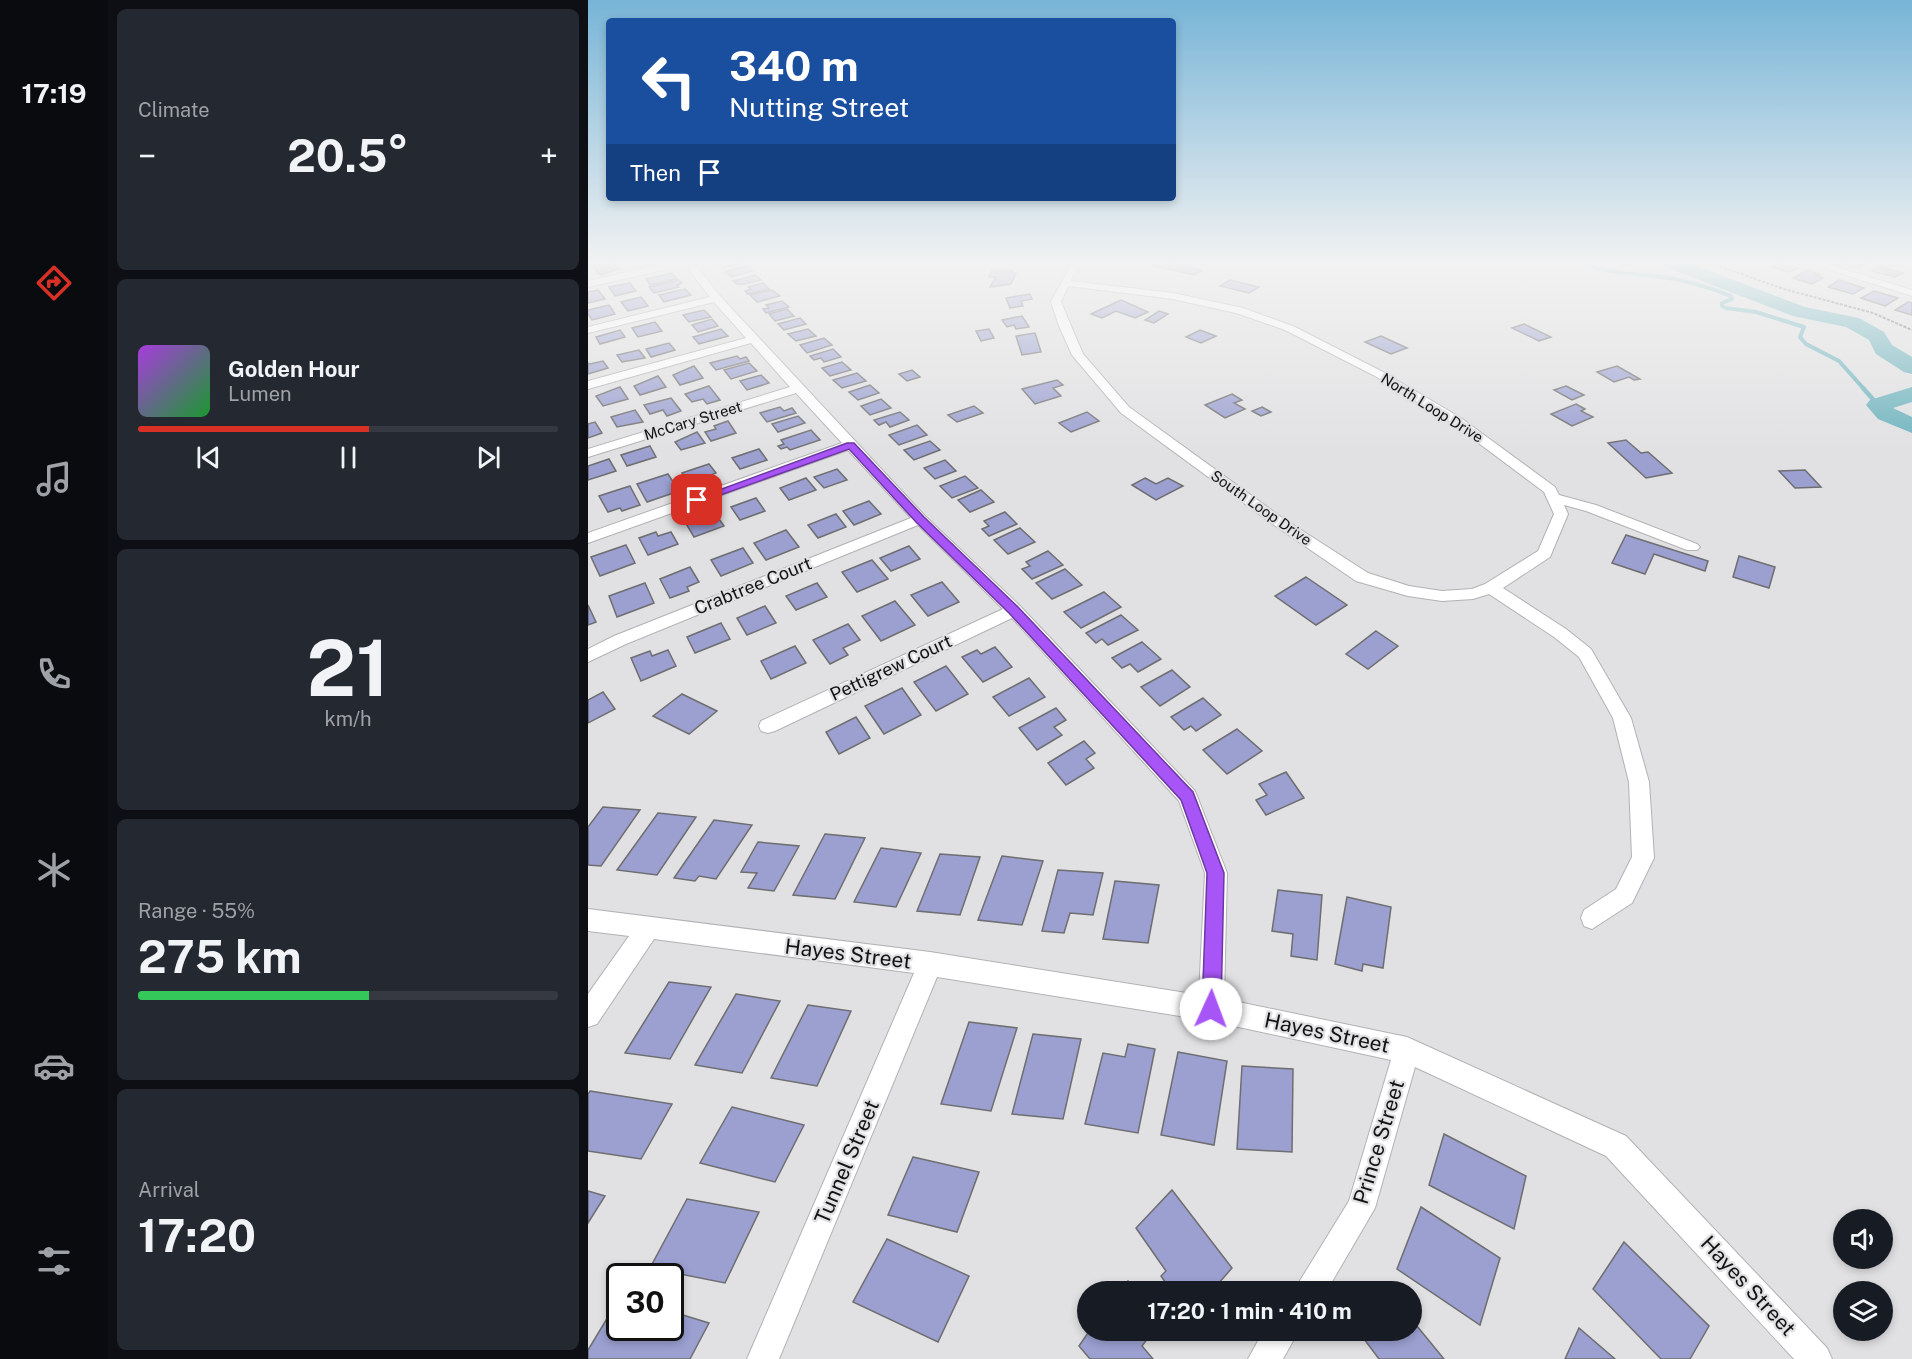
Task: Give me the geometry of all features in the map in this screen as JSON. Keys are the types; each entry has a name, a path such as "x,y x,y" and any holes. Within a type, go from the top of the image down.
{"street":[{"path":"588,330 606,325"},
{"path":"741,325 920,519 1014,610 1188,797 1216,873 1211,1009"},
{"name":"South Loop Drive","path":"1064,325 1078,355 1125,410 1276,520 1362,577 1408,591 1442,596 1473,594 1491,588 1545,554 1561,514 1554,498"},
{"name":"North Loop Drive","path":"1282,325 1378,374 1457,421 1550,490 1554,498"},
{"path":"588,385 754,339"},
{"name":"McCary Street","path":"588,453 798,388"},
{"path":"588,538 850,445"},
{"path":"1554,498 1591,508 1692,547"},
{"name":"Crabtree Court","path":"588,656 620,640 920,519"},
{"path":"1491,588 1560,633 1585,653 1622,718 1639,782 1643,858 1623,896 1592,918"},
{"name":"Pettigrew Court","path":"768,726 1014,610"},
{"name":"Hayes Street","path":"588,920 930,964 1211,1009 1407,1050 1616,1146 1813,1358"},
{"path":"588,1016 648,929"},
{"name":"Tunnel Street","path":"764,1359 930,964"},
{"name":"Prince Street","path":"1315,1281 1361,1208 1407,1050"},
{"path":"1264,1359 1276,1341"}],"building":[{"path":"658,325 662,331 638,337 632,328"},
{"path":"692,325 718,326 698,332"},
{"path":"779,325 801,325 784,330"},
{"path":"1014,325 1029,327 1016,329"},
{"path":"1527,325 1551,337 1539,341 1512,328"},
{"path":"721,329 728,336 699,344 693,337"},
{"path":"808,329 816,336 796,341 788,334"},
{"path":"989,329 994,338 981,341 976,331"},
{"path":"620,330 625,337 600,344 596,337"},
{"path":"1200,330 1216,336 1201,343 1186,337"},
{"path":"1035,333 1041,352 1022,355 1016,336"},
{"path":"1381,336 1407,348 1391,354 1365,342"},
{"path":"824,338 832,345 807,353 800,345"},
{"path":"669,343 675,350 651,357 646,349"},
{"path":"833,349 841,357 824,362 821,358 814,360 810,356"},
{"path":"639,350 645,358 622,362 617,355"},
{"path":"737,356 740,359 746,357 749,361 716,370 710,363"},
{"path":"603,361 608,368 588,374 588,363"},
{"path":"842,362 851,370 830,376 822,368"},
{"path":"749,363 757,371 731,379 724,370"},
{"path":"694,366 703,378 680,385 673,375"},
{"path":"1617,366 1640,379 1634,380 1629,377 1614,382 1597,372"},
{"path":"912,370 920,377 907,381 899,374"},
{"path":"857,373 866,381 842,388 833,380"},
{"path":"761,375 769,383 747,390 740,381"},
{"path":"658,376 666,387 640,395 634,386"},
{"path":"1057,380 1063,385 1053,388 1061,396 1035,404 1022,389"},
{"path":"870,385 879,393 858,400 849,392"},
{"path":"709,386 720,400 707,404 703,399 692,402 685,394"},
{"path":"1566,386 1584,395 1572,400 1554,390"},
{"path":"620,387 628,399 603,406 596,396"},
{"path":"1232,394 1242,400 1234,403 1245,409 1225,418 1205,405"},
{"path":"671,398 681,411 667,416 663,410 650,414 644,405"},
{"path":"881,399 891,408 870,415 861,406"},
{"path":"1576,404 1585,409 1581,411 1593,417 1572,426 1551,414"},
{"path":"974,406 983,413 957,422 948,415"},
{"path":"780,407 784,411 792,408 796,413 767,422 760,413"},
{"path":"1262,407 1271,412 1261,416 1252,411"},
{"path":"635,410 643,422 617,427 611,417"},
{"path":"900,412 909,420 890,427 886,422 879,425 874,420"},
{"path":"1087,412 1099,421 1071,432 1059,423"},
{"path":"798,416 805,423 778,432 772,424"},
{"path":"728,421 736,433 711,441 705,432 716,429 714,426"},
{"path":"595,422 602,433 588,438 588,424"},
{"path":"917,425 927,435 899,445 889,435"},
{"path":"811,430 820,440 790,450 787,447 781,449 778,446 784,444 781,440"},
{"path":"697,432 705,443 681,450 675,442"},
{"path":"1626,440 1641,453 1648,452 1672,473 1646,478 1608,443"},
{"path":"930,441 940,450 914,460 904,450"},
{"path":"650,446 656,457 627,466 621,455"},
{"path":"759,449 767,460 740,469 732,458"},
{"path":"609,459 616,471 588,480 588,466"},
{"path":"945,460 956,471 935,479 924,468"},
{"path":"709,464 716,473 704,478 707,482 691,487 682,473"},
{"path":"837,469 847,480 824,488 814,477"},
{"path":"1805,470 1821,487 1795,488 1779,471"},
{"path":"668,474 679,491 647,502 637,484"},
{"path":"965,476 978,488 952,498 940,486"},
{"path":"806,478 816,490 789,500 780,488"},
{"path":"1145,478 1156,484 1168,478 1183,486 1156,500 1132,485"},
{"path":"630,486 640,505 622,511 620,508 608,512 599,496"},
{"path":"981,490 994,502 970,512 958,500"},
{"path":"756,498 765,511 740,520 731,507"},
{"path":"869,501 881,514 854,525 843,511"},
{"path":"714,512 724,526 694,537 685,522"},
{"path":"1005,512 1017,524 989,536 982,529 989,526 984,521"},
{"path":"836,514 846,527 818,538 808,525"},
{"path":"1020,528 1035,542 1008,554 994,540"},
{"path":"786,530 799,547 766,560 754,543"},
{"path":"656,532 658,536 671,532 678,544 648,555 639,538"},
{"path":"1626,535 1708,561 1705,571 1654,554 1645,574 1612,563"},
{"path":"626,545 635,563 600,576 591,557"},
{"path":"909,546 920,559 891,571 880,558"},
{"path":"743,548 753,563 721,576 711,560"},
{"path":"1048,551 1063,565 1032,579 1022,569 1030,566 1026,562"},
{"path":"1739,556 1775,567 1769,588 1733,577"},
{"path":"872,560 888,579 857,592 842,572"},
{"path":"690,567 699,582 687,587 689,591 670,598 660,579"},
{"path":"1065,569 1082,585 1052,599 1036,583"},
{"path":"1306,577 1347,605 1316,625 1275,596"},
{"path":"942,582 959,602 928,616 911,595"},
{"path":"645,583 654,603 617,617 609,596"},
{"path":"817,583 827,597 796,610 786,596"},
{"path":"1104,592 1121,607 1081,628 1064,612"},
{"path":"895,601 915,625 881,641 862,616"},
{"path":"588,605 596,622 588,625"},
{"path":"765,606 776,623 747,635 737,618"},
{"path":"1121,615 1138,630 1108,645 1102,639 1096,643 1086,633"},
{"path":"721,623 730,639 695,653 687,637"},
{"path":"848,624 860,640 843,648 848,655 830,664 813,640"},
{"path":"1376,631 1398,646 1368,669 1346,654"},
{"path":"1142,642 1161,659 1138,672 1130,664 1122,668 1112,658"},
{"path":"795,646 806,663 771,679 761,661"},
{"path":"995,647 1012,667 983,682 962,657 977,650 981,654"},
{"path":"668,650 676,666 641,681 631,658 650,651 652,656"},
{"path":"946,666 968,694 936,711 914,682"},
{"path":"1172,670 1190,687 1160,706 1141,687"},
{"path":"1029,678 1045,697 1009,716 993,697"},
{"path":"902,688 921,715 884,734 865,706"},
{"path":"603,692 615,709 588,723 588,700"},
{"path":"682,694 717,711 689,734 653,716"},
{"path":"1203,698 1221,715 1196,731 1191,726 1184,730 1171,717"},
{"path":"1056,708 1066,720 1054,727 1062,735 1037,750 1019,728"},
{"path":"856,717 870,738 839,754 826,732"},
{"path":"1237,729 1262,751 1227,774 1203,750"},
{"path":"1084,741 1095,753 1086,759 1094,768 1066,785 1048,763"},
{"path":"1286,772 1304,798 1266,815 1256,800 1267,795 1259,784"},
{"path":"603,807 640,810 601,866 588,865 588,827"},
{"path":"658,813 696,817 657,875 617,870"},
{"path":"714,820 752,825 716,879 699,876 695,881 674,878"},
{"path":"825,834 865,838 835,899 793,895"},
{"path":"758,842 799,846 774,891 748,888 757,873 741,872"},
{"path":"881,848 921,853 896,907 854,902"},
{"path":"940,854 980,857 960,915 917,911"},
{"path":"1002,856 1043,861 1022,925 978,920"},
{"path":"1058,870 1103,873 1093,915 1070,913 1064,933 1042,931"},
{"path":"1115,881 1159,885 1148,943 1103,939"},
{"path":"1278,890 1322,895 1317,960 1291,956 1293,934 1272,931"},
{"path":"1347,897 1391,907 1383,968 1363,964 1362,971 1335,964"},
{"path":"669,982 711,987 670,1059 625,1053"},
{"path":"736,994 780,1001 742,1073 695,1065"},
{"path":"808,1005 851,1011 817,1086 771,1078"},
{"path":"969,1022 1017,1028 991,1111 941,1104"},
{"path":"1033,1034 1081,1039 1063,1119 1012,1114"},
{"path":"1128,1044 1155,1049 1138,1133 1085,1124 1103,1053 1125,1057"},
{"path":"1178,1052 1227,1061 1214,1145 1161,1135"},
{"path":"1242,1066 1293,1069 1292,1152 1237,1149"},
{"path":"590,1091 672,1104 641,1159 588,1151 588,1094"},
{"path":"732,1107 804,1125 775,1182 700,1163"},
{"path":"1444,1134 1526,1176 1514,1229 1429,1185"},
{"path":"913,1157 979,1172 957,1232 888,1215"},
{"path":"1172,1190 1232,1268 1221,1281 1164,1281 1161,1276 1166,1271 1136,1228"},
{"path":"588,1191 605,1196 588,1223"},
{"path":"687,1199 759,1212 725,1283 684,1275 684,1263 653,1263"},
{"path":"1421,1207 1500,1258 1480,1325 1422,1286 1422,1281 1415,1281 1397,1269"},
{"path":"887,1239 969,1276 938,1342 853,1302"},
{"path":"1624,1242 1709,1326 1690,1359 1661,1359 1593,1289"},
{"path":"684,1315 709,1323 690,1359 588,1359 588,1350 606,1320 606,1341 684,1341"},
{"path":"1579,1328 1615,1359 1565,1359"},
{"path":"1422,1332 1444,1359 1379,1359 1366,1341 1422,1341"},
{"path":"1082,1341 1146,1341 1142,1346 1153,1359 1090,1359 1079,1346"}],"waterway":[{"path":"1799,325 1804,327 1800,337 1806,344 1839,361 1864,389"},
{"path":"1858,325 1877,336 1884,349 1912,367"},
{"path":"1863,388 1878,405"},
{"path":"1912,394 1878,405 1886,414 1912,426"}],"route":[{"path":"697,500 850,445 920,519 1014,610 1188,797 1216,873 1211,1009"}]}
